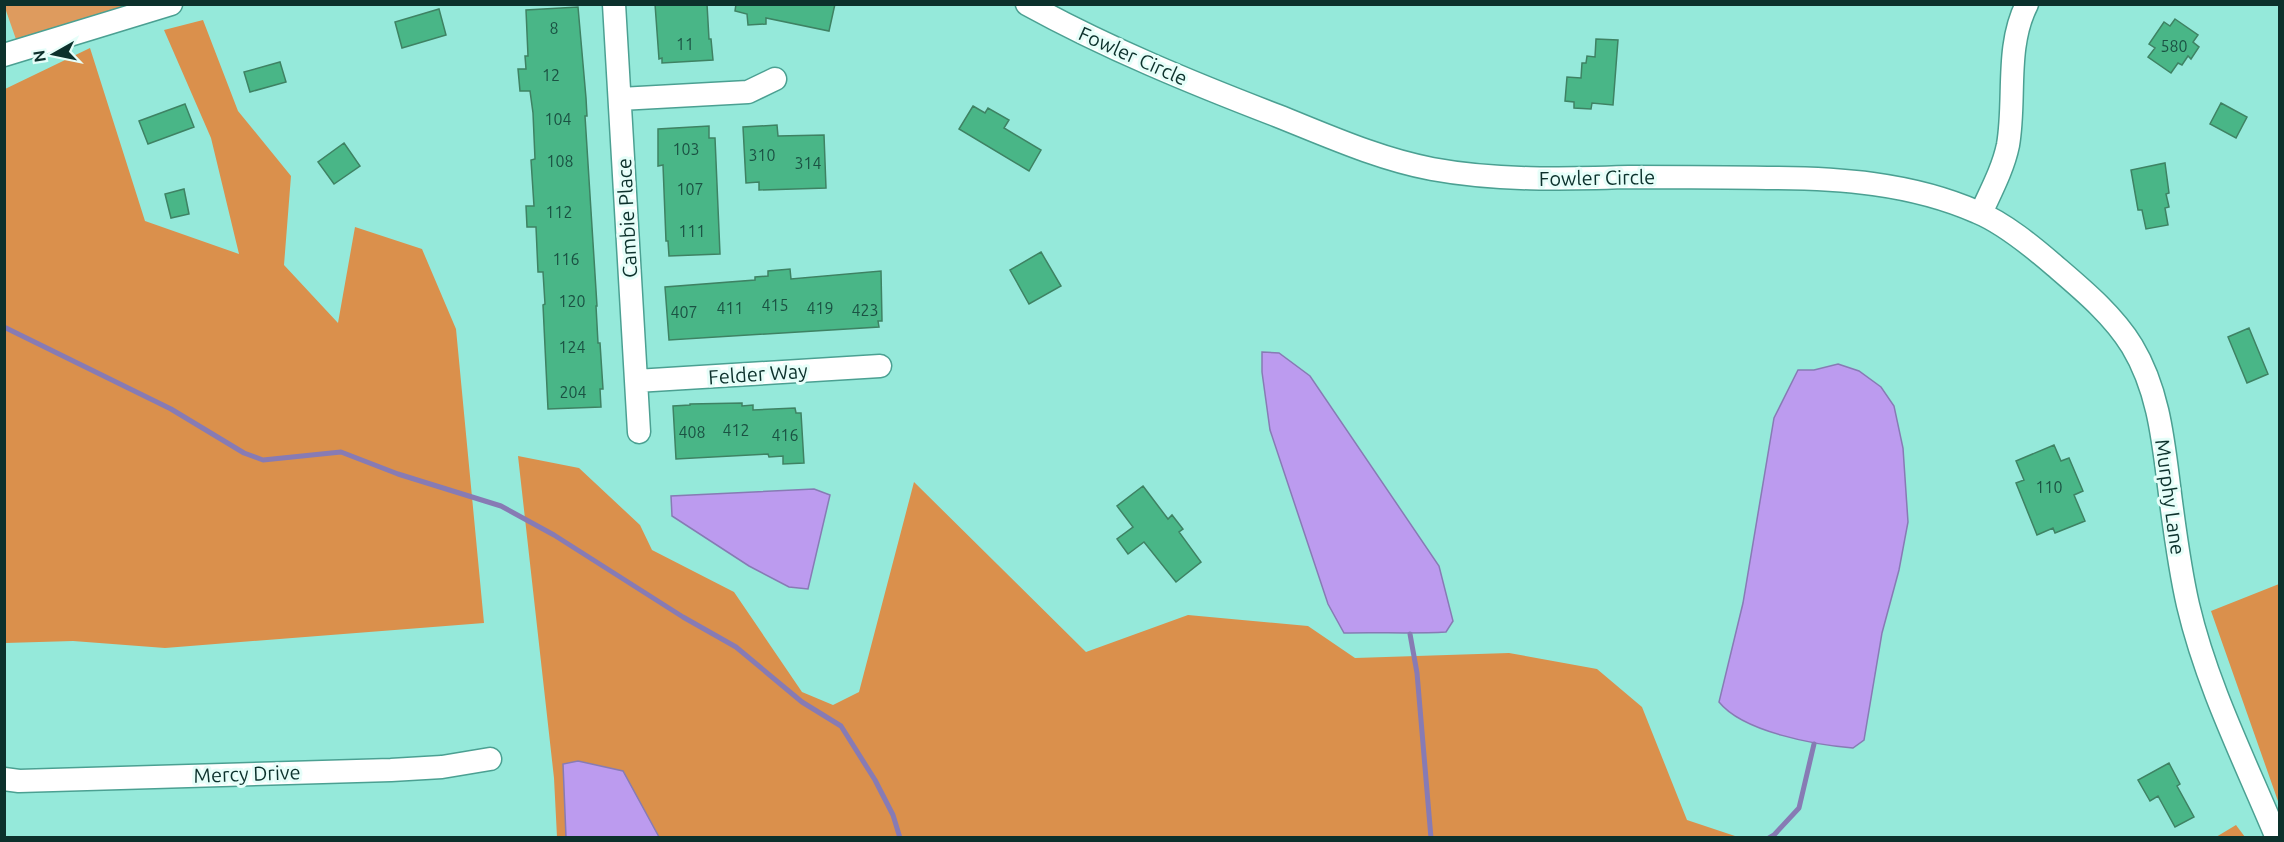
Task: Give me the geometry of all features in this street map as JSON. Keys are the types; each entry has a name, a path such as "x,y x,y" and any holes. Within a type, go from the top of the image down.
{"street":[{"path":"4,55 171,4"},
{"name":"Cambie Place","path":"614,4 639,432"},
{"name":"Fowler Circle","path":"1027,4 1091,38 1186,81 1377,155 1432,169 1496,177 1542,179 1801,178 1861,182 1900,188 1981,213"},
{"path":"1981,213 2001,171 2007,146 2011,122 2014,47 2027,4"},
{"path":"620,99 748,92 775,79"},
{"name":"Murphy Lane","path":"1981,213 2026,243 2087,293 2131,344 2144,369 2159,414 2178,556 2201,654 2277,837"},
{"name":"Felder Way","path":"636,381 880,366"},
{"name":"Mercy Drive","path":"4,780 391,770 442,767 490,759"}],"shaded area":[{"path":"4,5 169,5 18,45"},
{"path":"203,20 238,111 291,176 284,265 338,323 355,227 422,249 456,329 484,623 165,648 73,641 5,643 5,89 90,48 145,221 239,254 211,138 164,30"},
{"path":"1262,352 1279,353 1310,376 1439,566 1453,621 1446,632 1344,633 1328,604 1270,430 1262,372"},
{"path":"1838,364 1859,371 1881,387 1894,406 1903,448 1908,522 1899,570 1882,633 1864,740 1853,748 1820,744 1762,729 1730,712 1719,702 1743,603 1774,418 1798,370 1814,370"},
{"path":"518,456 579,468 640,525 652,550 734,592 802,692 833,705 859,692 914,482 1086,652 1188,615 1308,626 1355,658 1509,653 1597,669 1642,707 1687,820 1738,837 557,837 554,778"},
{"path":"814,489 830,495 808,589 789,587 749,566 672,516 671,496"},
{"path":"2279,584 2279,804 2211,611"},
{"path":"578,761 623,771 659,837 566,837 563,764"},
{"path":"2236,825 2245,837 2216,837"}],"building":[{"path":"655,4 707,4 713,60 662,63 662,58 659,59"},
{"path":"736,4 835,4 829,31 766,18 766,24 748,25 747,14 735,11"},
{"path":"578,7 586,98 587,116 585,116 598,343 600,343 603,389 600,389 601,407 548,409 543,272 538,272 536,227 527,227 526,206 534,206 531,160 535,159 533,113 530,91 520,91 518,69 526,69 525,56 528,56 526,10"},
{"path":"439,9 446,35 402,48 395,22"},
{"path":"2175,19 2198,35 2193,42 2199,47 2191,59 2188,56 2182,65 2178,63 2171,73 2148,57 2155,48 2149,44 2164,22 2170,26"},
{"path":"1596,39 1618,40 1613,105 1592,103 1591,109 1574,108 1574,102 1565,101 1567,77 1581,78 1582,63 1586,63 1587,56 1595,57"},
{"path":"280,62 286,82 250,92 244,72"},
{"path":"2221,103 2247,117 2236,138 2210,124"},
{"path":"185,104 194,127 148,144 139,121"},
{"path":"973,106 985,113 988,108 1009,120 1004,128 1041,150 1029,171 959,129"},
{"path":"777,125 778,136 824,135 826,188 759,190 759,182 746,183 743,127"},
{"path":"709,126 709,138 715,138 720,254 669,256 668,241 666,241 663,165 658,166 658,129"},
{"path":"344,143 360,166 334,184 318,162"},
{"path":"2165,163 2169,193 2166,194 2169,207 2165,208 2168,225 2146,229 2142,210 2138,210 2131,170"},
{"path":"184,189 189,214 171,218 165,194"},
{"path":"1041,252 1061,286 1029,304 1010,270"},
{"path":"790,269 791,279 881,271 882,321 878,321 879,327 669,340 665,287 755,280 755,277 768,276 768,271"},
{"path":"2249,328 2268,374 2247,383 2228,337"},
{"path":"742,403 742,406 753,405 753,410 795,408 796,413 801,413 804,463 783,464 783,456 769,457 768,454 676,459 673,406"},
{"path":"2054,445 2061,461 2069,458 2083,491 2074,495 2085,521 2055,533 2053,528 2037,535 2016,483 2024,480 2016,461"},
{"path":"1143,486 1168,519 1172,515 1183,529 1179,532 1201,562 1176,582 1144,542 1128,554 1117,539 1133,527 1117,506"},
{"path":"2169,763 2180,784 2177,786 2194,817 2175,827 2158,796 2150,801 2138,780"}],"waterway":[{"path":"4,327 171,409 244,453 263,460 341,452 398,474 501,506 554,535 683,617 736,647 802,702 841,726 875,780 893,815 900,838"},
{"path":"1410,634 1417,673 1431,838"},
{"path":"1769,838 1799,808 1814,744"}]}
